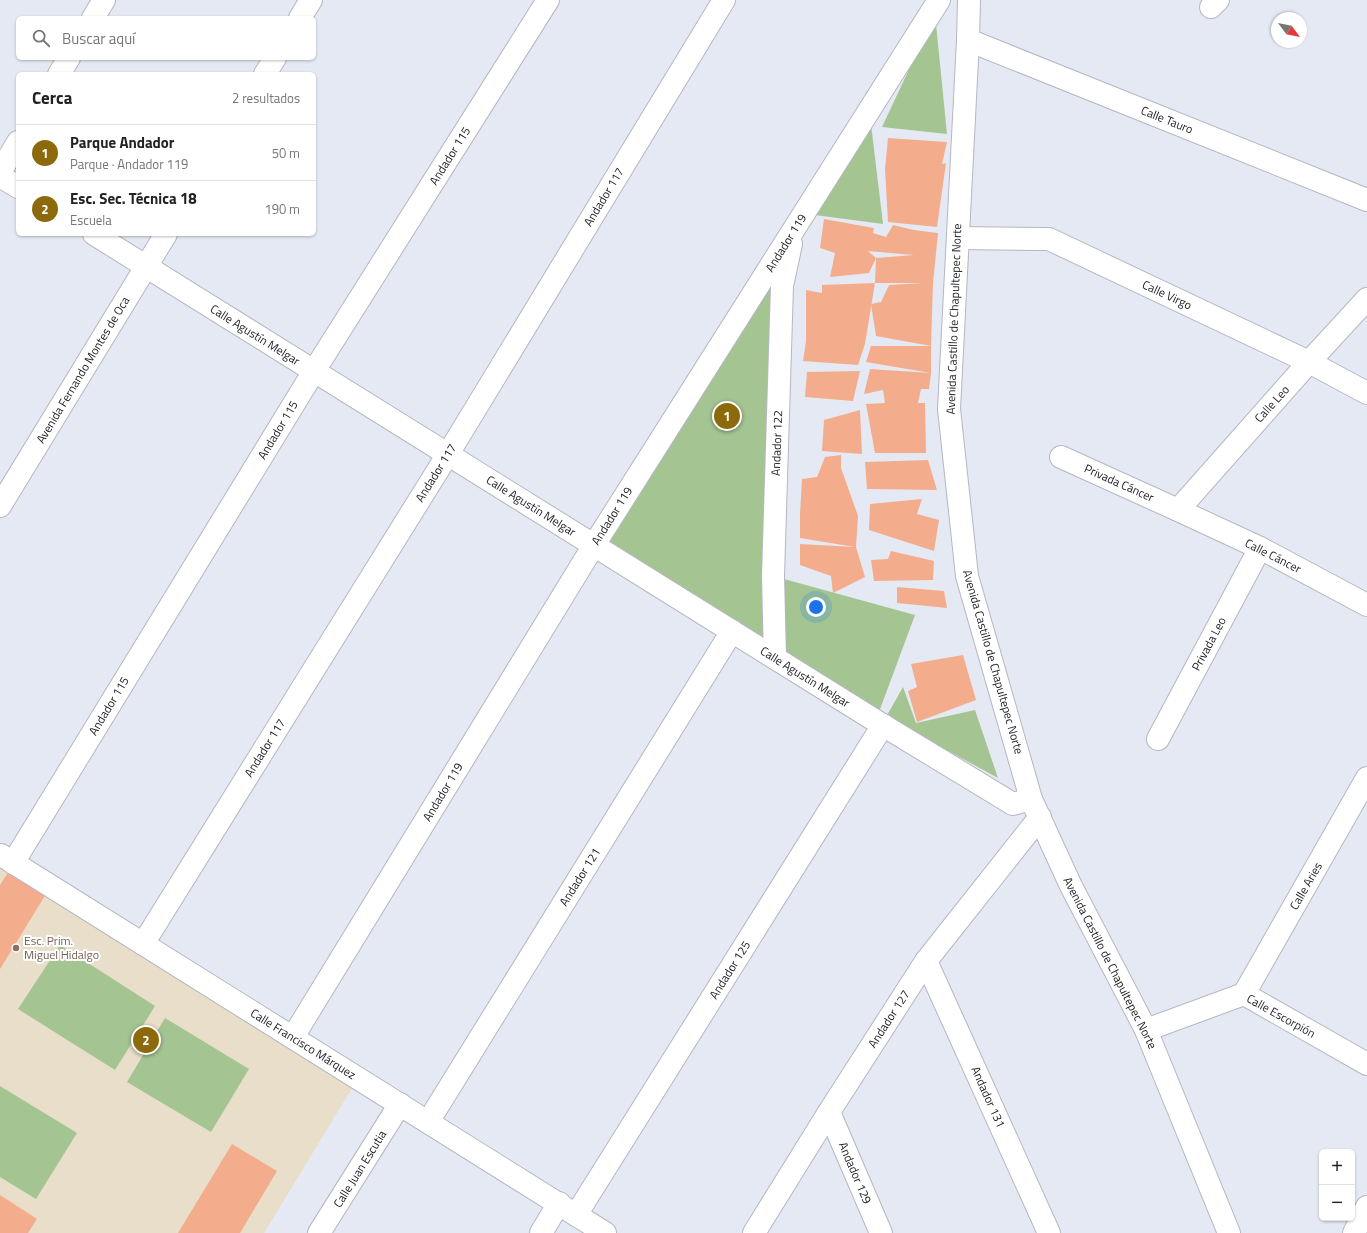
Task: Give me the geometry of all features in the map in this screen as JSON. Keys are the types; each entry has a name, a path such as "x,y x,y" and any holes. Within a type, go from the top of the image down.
{"street":[{"path":"94,16 104,0"},
{"path":"301,16 311,0"},
{"name":"Andador 115","path":"6,859 548,0"},
{"name":"Andador 117","path":"143,944 448,454 724,0"},
{"name":"Andador 119","path":"293,1037 594,545 939,0"},
{"name":"Avenida Castillo de Chapultepec Norte","path":"969,0 949,409 967,576 1036,808 1071,886 1146,1030 1229,1233"},
{"name":"Calle Tauro","path":"968,40 1367,200"},
{"path":"60,72 68,60"},
{"path":"266,72 274,60"},
{"path":"0,172 16,145"},
{"path":"0,176 16,186"},
{"name":"Andador 122","path":"775,658 773,576 782,286 794,229"},
{"name":"Calle Agustín Melgar","path":"97,236 883,725 1013,804 1036,808"},
{"name":"Avenida Fernando Montes de Oca","path":"0,506 165,236"},
{"name":"Calle Virgo","path":"958,238 1049,239 1308,362 1367,393"},
{"name":"Calle Leo","path":"1178,510 1308,362 1367,299"},
{"name":"Privada Cáncer","path":"1061,457 1178,510"},
{"name":"Calle Cáncer","path":"1178,510 1260,548 1367,605"},
{"name":"Privada Leo","path":"1158,739 1260,548"},
{"name":"Andador 121","path":"428,1122 732,631"},
{"name":"Andador 125","path":"541,1233 568,1209 883,725"},
{"name":"Calle Aries","path":"1244,994 1367,778"},
{"name":"Andador 127","path":"754,1233 829,1112 926,961 1036,808"},
{"name":"Calle Francisco Márquez","path":"6,859 605,1233"},
{"name":"Andador 131","path":"926,961 1049,1233"},
{"name":"Calle Escorpión","path":"1146,1030 1244,994 1367,1064"},
{"name":"Calle Juan Escutia","path":"319,1233 400,1104"},
{"name":"Andador 129","path":"829,1112 881,1233"},
{"path":"1354,1233 1367,1207"}],"shaded area":[{"path":"0,856 357,1080 264,1233 0,1233"}],"green space":[{"path":"935,14 947,134 882,127"},
{"path":"867,91 883,224 815,215"},
{"path":"794,229 773,576 915,615 876,720 594,545"},
{"path":"903,687 916,723 975,710 998,778 886,717"},
{"path":"60,945 155,1006 115,1070 18,1009"},
{"path":"165,1018 249,1069 211,1132 127,1082"},
{"path":"0,1086 77,1133 36,1199 0,1177"}],"building":[{"path":"888,138 947,142 942,164 946,163 937,227 888,222 885,169"},
{"path":"824,219 874,228 873,233 886,237 893,225 914,230 938,233 933,283 931,346 876,336 871,304 881,302 889,285 923,283 875,283 876,258 869,273 830,277 835,253 820,248","holes":["868,251 914,255 876,258"]},
{"path":"875,283 865,344 858,365 803,361 806,341 806,290 822,293 822,285"},
{"path":"871,346 931,346 931,373 866,362"},
{"path":"870,369 931,373 929,389 921,389 918,403 925,403 926,453 875,453 866,404 885,403 883,390 864,394"},
{"path":"860,371 853,401 805,397 807,372"},
{"path":"860,410 862,454 822,451 824,420"},
{"path":"841,455 841,468 858,516 856,547 865,577 833,593 831,576 800,565 800,544 855,547 800,538 802,479 817,477 825,457"},
{"path":"928,460 937,490 867,489 865,462"},
{"path":"922,499 917,514 939,520 934,551 869,530 870,504"},
{"path":"891,551 934,561 933,580 874,581 871,560 888,559"},
{"path":"897,587 944,591 947,608 897,603"},
{"path":"963,655 976,700 917,722 908,691 917,687 911,664"},
{"path":"9,871 46,894 0,969 0,885"},
{"path":"232,1144 277,1171 240,1233 178,1233"},
{"path":"0,1195 37,1219 28,1233 0,1233"}],"place":[{"name":"Parque Andador","path":"727,416"},
{"name":"Esc. Prim. Miguel Hidalgo","path":"16,948"},
{"name":"Esc. Sec. Técnica 18","path":"146,1040"}]}
